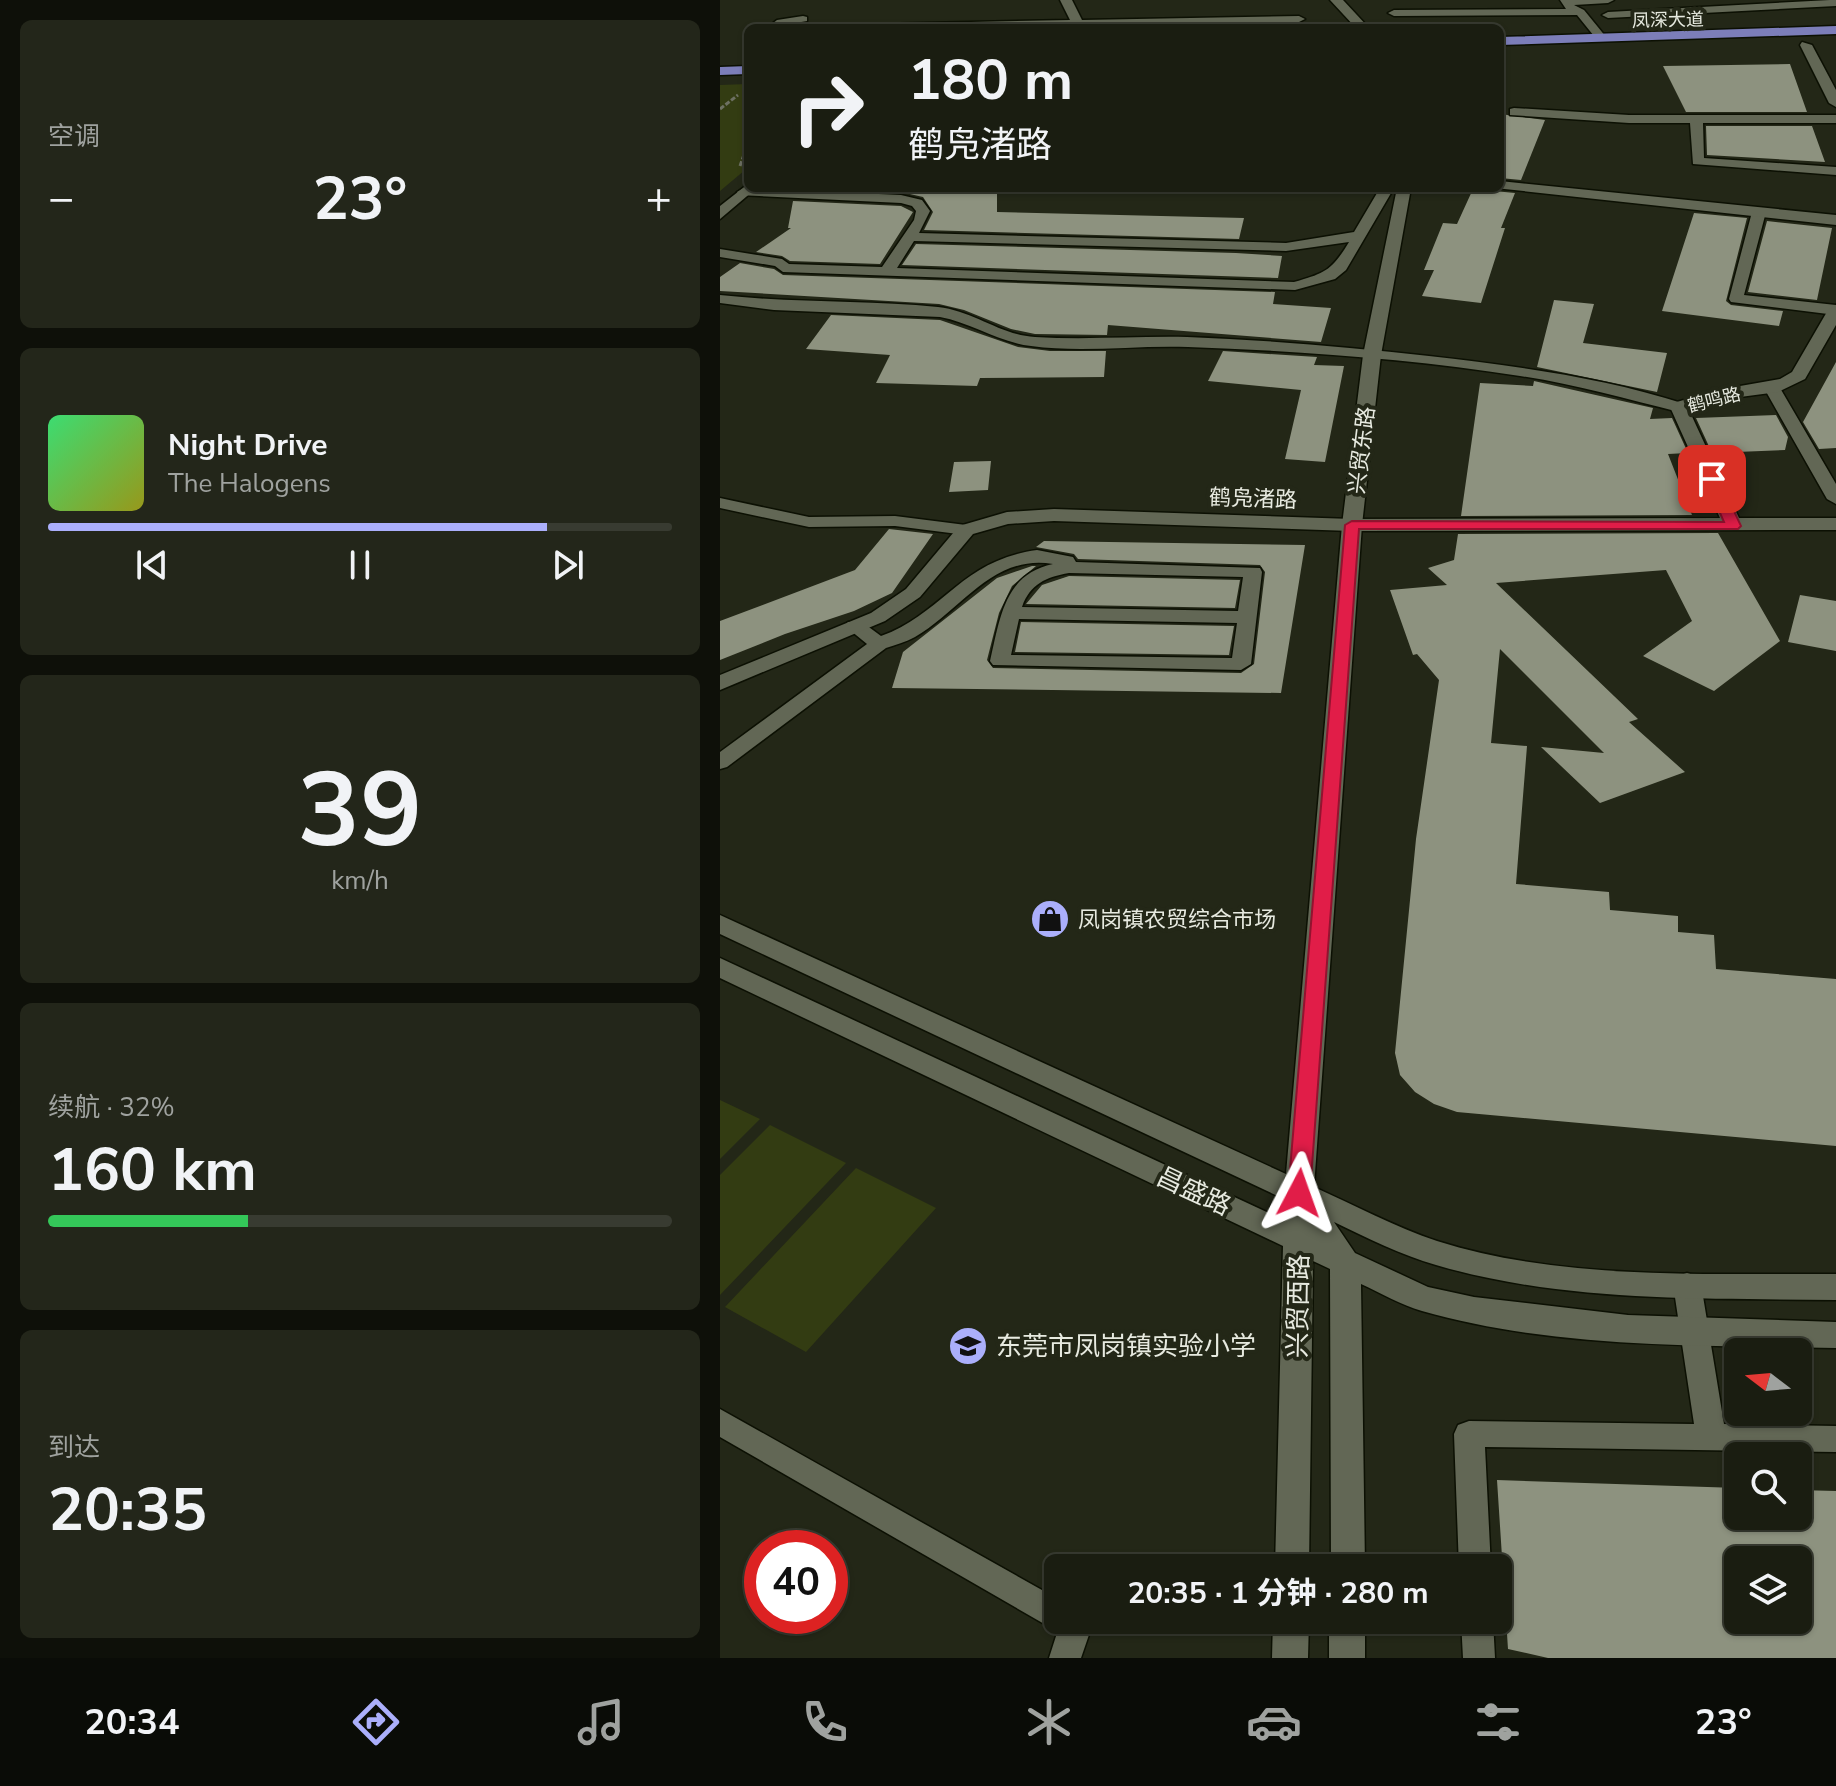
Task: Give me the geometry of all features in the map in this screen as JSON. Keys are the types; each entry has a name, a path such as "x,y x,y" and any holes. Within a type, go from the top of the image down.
{"main road":[{"name":"凤深大道","path":"1504,41 1702,37 1836,30"},
{"name":"凤深大道","path":"1504,54 1836,43"},
{"path":"720,58 744,58"},
{"path":"720,71 744,70"}],"street":[{"path":"1336,0 1359,24"},
{"path":"1806,45 1836,103"},
{"path":"1504,185 1836,220"},
{"path":"720,214 744,192"},
{"name":"兴贸东路","path":"1299,1193 1352,525 1372,354 1403,192"},
{"name":"鹤鸣路","path":"1733,526 1679,407 1723,394 1772,388 1799,375 1836,310"},
{"name":"鹤凫渚路","path":"966,530 1007,518 1054,515 1352,525 1836,524"},
{"path":"720,683 878,617 913,593 966,530"},
{"name":"昌盛路","path":"720,924 1299,1193 1433,1251 1493,1267 1617,1282 1836,1287"},
{"name":"昌盛路","path":"720,967 1423,1299 1479,1313 1535,1321 1695,1332 1836,1335"},
{"name":"兴贸西路","path":"1292,1554 1299,1193"},
{"name":"兴贸西路","path":"1299,1193 1345,1263 1348,1554"},
{"path":"1290,1658 1291,1634"},
{"path":"1347,1634 1347,1658"}],"lane":[{"path":"1066,0 1078,24"},
{"path":"1552,1 1608,0"},
{"path":"1664,0 1702,37"},
{"path":"1552,1 1580,12 1602,39"},
{"path":"1608,15 1836,3"},
{"path":"1394,13 1580,12"},
{"path":"778,24 803,19"},
{"path":"1142,24 1299,19"},
{"path":"1514,112 1629,119 1836,119"},
{"path":"1696,119 1698,161 1836,171"},
{"path":"780,192 901,199 917,203 923,211 921,220 887,271"},
{"path":"720,253 782,263 783,268 1295,286 1330,276 1341,267 1385,192"},
{"path":"1759,212 1736,299 1836,310"},
{"path":"910,237 1286,247 1358,236"},
{"path":"720,299 774,305 940,312 969,318 1003,336 1033,342 1188,342 1372,354 1521,371 1644,396 1679,407"},
{"path":"1772,388 1836,499"},
{"path":"720,503 809,522 895,521 966,530"},
{"path":"720,762 879,644 908,633 985,572 1013,559 1037,556 1066,561 1069,567"},
{"path":"1050,569 1253,572 1241,664 1000,661 1012,613 1018,589 1033,576 1050,569"},
{"path":"1012,613 1247,617"},
{"path":"855,626 879,644"},
{"path":"1687,1284 1711,1437"},
{"path":"720,1422 1044,1608"},
{"path":"1474,1554 1469,1434 1836,1439"},
{"path":"1065,1658 1073,1634"},
{"path":"1478,1634 1479,1658"}],"path":[{"path":"720,109 743,91"}],"green space":[{"path":"744,84 744,171 720,191 720,85"},
{"path":"720,1100 760,1119 720,1159"},
{"path":"770,1125 846,1163 720,1295 720,1175"},
{"path":"856,1168 936,1208 806,1352 725,1307"}],"building":[{"path":"1790,64 1807,112 1686,112 1663,66"},
{"path":"1504,115 1545,120 1521,180 1504,178"},
{"path":"1706,126 1812,126 1825,162 1707,155"},
{"path":"901,192 997,192 997,212 1244,218 1239,239 924,230 933,212 923,197"},
{"path":"1472,192 1515,193 1501,228 1505,228 1481,303 1422,296 1434,270 1424,270 1443,223 1457,224"},
{"path":"793,201 901,206 913,212 880,264 790,261 782,256 756,252 791,228 788,228"},
{"path":"1694,213 1747,218 1726,301 1731,305 1783,311 1779,326 1662,311"},
{"path":"1767,221 1832,228 1817,300 1748,292"},
{"path":"916,244 1282,256 1278,278 902,265"},
{"path":"740,263 774,269 783,275 1275,292 1273,304 1331,308 1321,342 1108,325 1107,335 1035,334 939,304 720,291 720,277"},
{"path":"1554,300 1594,304 1583,343 1667,353 1657,392 1537,367"},
{"path":"831,315 940,320 1018,347 1050,351 1106,351 1104,377 980,378 977,386 876,383 890,355 806,349"},
{"path":"1223,351 1317,357 1314,365 1344,366 1325,462 1285,459 1301,390 1208,381"},
{"path":"1836,362 1836,448 1819,449 1803,422"},
{"path":"1534,381 1653,408 1650,419 1672,418 1688,453 1668,454 1692,515 1461,516 1480,383 1533,386"},
{"path":"1776,415 1788,437 1785,450 1712,453 1696,418"},
{"path":"991,461 988,490 949,492 954,462"},
{"path":"889,529 933,534 892,593 854,611 720,660 720,621 855,570"},
{"path":"1718,533 1780,641 1714,691 1643,656 1692,621 1666,570 1496,583 1638,719 1629,722 1685,772 1600,803 1541,747 1604,753 1500,649 1491,743 1527,746 1516,884 1609,892 1610,910 1678,916 1678,932 1714,935 1716,969 1836,979 1836,1146 1457,1112 1434,1104 1415,1092 1400,1075 1395,1053 1416,839 1439,680 1417,654 1413,655 1390,590 1447,585 1428,568 1454,560 1458,534"},
{"path":"1044,541 1305,545 1281,693 892,688 903,652 997,578 1032,566 1036,566 1012,586 999,613 987,660 993,668 1241,673 1254,664 1265,572 1260,565 1078,559 1074,554 1036,547"},
{"path":"1069,576 1240,580 1235,608 1026,604 1042,585"},
{"path":"1800,595 1836,601 1836,651 1788,642"},
{"path":"1021,622 1234,626 1229,655 1015,652"},
{"path":"1497,1480 1724,1488 1724,1530 1812,1530 1812,1490 1836,1491 1836,1658 1548,1658 1508,1649 1507,1634 1512,1634 1512,1554 1502,1554"}],"place":[{"name":"凤岗镇农贸综合市场","path":"1050,919"},
{"name":"东莞市凤岗镇实验小学","path":"968,1346"}],"route":[{"path":"1299,1193 1352,525 1733,526 1712,479"}]}
